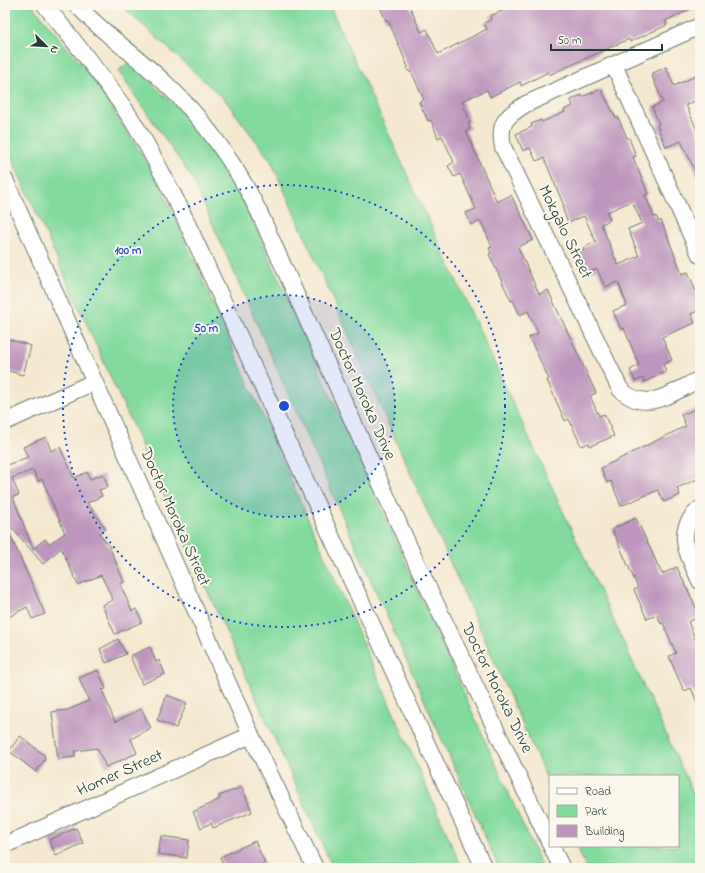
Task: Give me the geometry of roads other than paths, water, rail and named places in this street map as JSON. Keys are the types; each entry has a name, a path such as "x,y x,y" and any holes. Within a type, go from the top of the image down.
{"street":[{"path":"45,5 102,76 128,113 181,210 484,868"},
{"name":"Doctor Moroka Drive","path":"77,5 109,35 164,81 190,108 218,142 241,176 263,219 415,560 549,841"},
{"name":"Mokgalo Street","path":"700,26 513,111 503,123 501,135 504,148 620,389 633,399 640,401 654,401 700,379"},
{"path":"614,65 700,255"},
{"name":"Doctor Moroka Street","path":"5,180 252,735 315,868"},
{"path":"5,422 94,382"},
{"path":"700,509 690,518 684,532 684,543 700,581"},
{"name":"Homer Street","path":"5,845 252,735"},
{"path":"552,847 562,868"}]}
